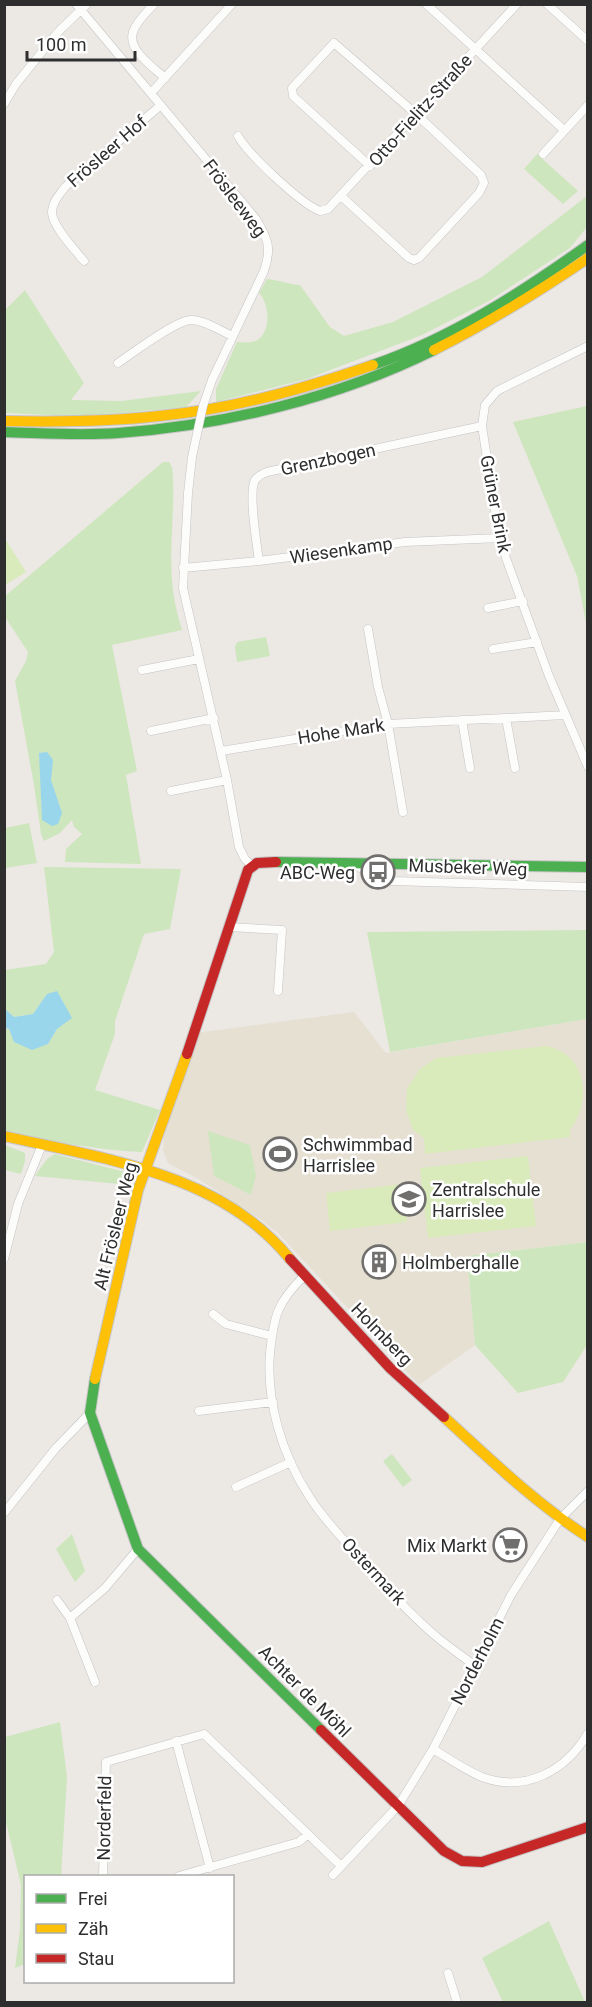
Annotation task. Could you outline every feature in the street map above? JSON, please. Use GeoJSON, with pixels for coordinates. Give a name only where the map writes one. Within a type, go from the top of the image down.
{"type":"FeatureCollection","features":[{"type":"Feature","properties":{"kind":"main road"},"geometry":{"type":"LineString","coordinates":[[4,422],[56,424],[160,418],[236,406],[310,387],[366,368],[450,331],[531,285],[588,245]]}},
{"type":"Feature","properties":{"kind":"main road"},"geometry":{"type":"LineString","coordinates":[[4,432],[64,434],[139,430],[217,420],[298,402],[370,378],[427,354],[500,316],[588,258]]}},
{"type":"Feature","properties":{"kind":"main road","name":"Musbeker Weg"},"geometry":{"type":"LineString","coordinates":[[252,866],[257,863],[276,862],[588,867]]}},
{"type":"Feature","properties":{"kind":"main road","name":"Alt Frösleer Weg"},"geometry":{"type":"LineString","coordinates":[[90,1413],[95,1379],[138,1190],[184,1063],[244,877],[252,866]]}},
{"type":"Feature","properties":{"kind":"main road","name":"Holmberg"},"geometry":{"type":"LineString","coordinates":[[4,1136],[145,1168],[182,1182],[223,1203],[255,1224],[283,1250],[304,1276],[390,1368],[560,1519],[588,1537]]}},
{"type":"Feature","properties":{"kind":"main road","name":"Achter de Möhl"},"geometry":{"type":"LineString","coordinates":[[90,1413],[138,1550],[444,1851],[453,1857],[472,1862],[489,1861],[588,1827]]}},
{"type":"Feature","properties":{"kind":"street"},"geometry":{"type":"LineString","coordinates":[[154,4],[133,31],[133,41],[145,61],[165,78]]}},
{"type":"Feature","properties":{"kind":"street"},"geometry":{"type":"LineString","coordinates":[[151,93],[232,4]]}},
{"type":"Feature","properties":{"kind":"street"},"geometry":{"type":"LineString","coordinates":[[426,4],[564,130]]}},
{"type":"Feature","properties":{"kind":"street","name":"Otto-Fielitz-Straße"},"geometry":{"type":"LineString","coordinates":[[238,136],[250,152],[313,208],[320,211],[328,208],[370,166],[517,4]]}},
{"type":"Feature","properties":{"kind":"street"},"geometry":{"type":"LineString","coordinates":[[547,4],[588,41]]}},
{"type":"Feature","properties":{"kind":"street"},"geometry":{"type":"LineString","coordinates":[[4,104],[38,56],[82,6]]}},
{"type":"Feature","properties":{"kind":"street","name":"Frösleeweg"},"geometry":{"type":"LineString","coordinates":[[82,6],[256,219],[266,236],[269,247],[267,265],[212,380],[203,406],[192,457],[183,568]]}},
{"type":"Feature","properties":{"kind":"street"},"geometry":{"type":"LineString","coordinates":[[341,196],[414,260],[419,258],[479,193],[484,183],[481,175],[416,114],[334,43],[292,88],[292,96],[370,166]]}},
{"type":"Feature","properties":{"kind":"street","name":"Frösleer Hof"},"geometry":{"type":"LineString","coordinates":[[84,261],[56,225],[52,213],[55,200],[65,187],[161,105]]}},
{"type":"Feature","properties":{"kind":"street"},"geometry":{"type":"LineString","coordinates":[[543,154],[588,105]]}},
{"type":"Feature","properties":{"kind":"street"},"geometry":{"type":"LineString","coordinates":[[118,363],[178,324],[190,320],[203,322],[232,336]]}},
{"type":"Feature","properties":{"kind":"street","name":"Grüner Brink"},"geometry":{"type":"LineString","coordinates":[[588,346],[497,391],[485,405],[482,426],[500,538],[565,715],[588,767]]}},
{"type":"Feature","properties":{"kind":"street","name":"Grenzbogen"},"geometry":{"type":"LineString","coordinates":[[259,561],[253,488],[259,476],[267,472],[336,456],[482,426]]}},
{"type":"Feature","properties":{"kind":"street","name":"Wiesenkamp"},"geometry":{"type":"LineString","coordinates":[[183,568],[259,561],[405,542],[500,538]]}},
{"type":"Feature","properties":{"kind":"street"},"geometry":{"type":"LineString","coordinates":[[183,568],[183,588],[187,611],[214,718],[239,847],[245,859],[252,866]]}},
{"type":"Feature","properties":{"kind":"street"},"geometry":{"type":"LineString","coordinates":[[488,608],[523,601]]}},
{"type":"Feature","properties":{"kind":"street"},"geometry":{"type":"LineString","coordinates":[[368,629],[378,687],[388,723],[403,812]]}},
{"type":"Feature","properties":{"kind":"street"},"geometry":{"type":"LineString","coordinates":[[493,649],[537,642]]}},
{"type":"Feature","properties":{"kind":"street"},"geometry":{"type":"LineString","coordinates":[[142,670],[200,659]]}},
{"type":"Feature","properties":{"kind":"street","name":"Hohe Mark"},"geometry":{"type":"LineString","coordinates":[[221,751],[388,723],[565,715]]}},
{"type":"Feature","properties":{"kind":"street"},"geometry":{"type":"LineString","coordinates":[[506,717],[514,768]]}},
{"type":"Feature","properties":{"kind":"street"},"geometry":{"type":"LineString","coordinates":[[151,731],[214,718]]}},
{"type":"Feature","properties":{"kind":"street"},"geometry":{"type":"LineString","coordinates":[[462,720],[470,768]]}},
{"type":"Feature","properties":{"kind":"street"},"geometry":{"type":"LineString","coordinates":[[171,791],[227,780]]}},
{"type":"Feature","properties":{"kind":"street","name":"Musbeker Weg"},"geometry":{"type":"LineString","coordinates":[[353,863],[374,878],[392,881],[588,887]]}},
{"type":"Feature","properties":{"kind":"street"},"geometry":{"type":"LineString","coordinates":[[229,927],[282,930],[278,991]]}},
{"type":"Feature","properties":{"kind":"street"},"geometry":{"type":"LineString","coordinates":[[4,1259],[18,1204],[42,1145]]}},
{"type":"Feature","properties":{"kind":"street","name":"Ostermark"},"geometry":{"type":"LineString","coordinates":[[304,1276],[280,1302],[272,1336],[270,1379],[273,1402],[280,1432],[291,1462],[309,1496],[370,1569],[436,1636],[474,1665]]}},
{"type":"Feature","properties":{"kind":"street"},"geometry":{"type":"LineString","coordinates":[[213,1314],[226,1324],[272,1336]]}},
{"type":"Feature","properties":{"kind":"street"},"geometry":{"type":"LineString","coordinates":[[199,1410],[273,1402]]}},
{"type":"Feature","properties":{"kind":"street"},"geometry":{"type":"LineString","coordinates":[[4,1513],[56,1448],[90,1413]]}},
{"type":"Feature","properties":{"kind":"street"},"geometry":{"type":"LineString","coordinates":[[236,1487],[291,1462]]}},
{"type":"Feature","properties":{"kind":"street","name":"Norderholm"},"geometry":{"type":"LineString","coordinates":[[398,1806],[433,1749],[511,1595],[560,1519],[588,1491]]}},
{"type":"Feature","properties":{"kind":"street"},"geometry":{"type":"LineString","coordinates":[[70,1618],[105,1588],[138,1550]]}},
{"type":"Feature","properties":{"kind":"street"},"geometry":{"type":"LineString","coordinates":[[57,1600],[70,1618],[95,1682]]}},
{"type":"Feature","properties":{"kind":"street"},"geometry":{"type":"LineString","coordinates":[[433,1749],[484,1778],[509,1782],[523,1781],[557,1769],[574,1754],[588,1733]]}},
{"type":"Feature","properties":{"kind":"street","name":"Norderfeld"},"geometry":{"type":"LineString","coordinates":[[103,1875],[106,1762],[201,1734],[206,1735],[341,1866]]}},
{"type":"Feature","properties":{"kind":"street"},"geometry":{"type":"LineString","coordinates":[[176,1741],[210,1868]]}},
{"type":"Feature","properties":{"kind":"street"},"geometry":{"type":"LineString","coordinates":[[333,1875],[398,1806]]}},
{"type":"Feature","properties":{"kind":"street"},"geometry":{"type":"LineString","coordinates":[[182,1875],[299,1842],[308,1834]]}},
{"type":"Feature","properties":{"kind":"street"},"geometry":{"type":"LineString","coordinates":[[448,1973],[457,2002]]}},
{"type":"Feature","properties":{"kind":"shaded area","name":"Zentralschule Harrislee"},"geometry":{"type":"Polygon","coordinates":[[[354,1012],[386,1053],[587,1019],[587,1242],[467,1256],[475,1345],[419,1385],[279,1234],[200,1180],[168,1163],[163,1151],[164,1136],[196,1033],[354,1012]]]}},
{"type":"Feature","properties":{"kind":"green space"},"geometry":{"type":"Polygon","coordinates":[[[537,154],[578,191],[563,204],[524,169],[537,154]]]}},
{"type":"Feature","properties":{"kind":"green space"},"geometry":{"type":"Polygon","coordinates":[[[587,196],[587,227],[570,248],[489,301],[422,335],[307,379],[216,402],[216,389],[237,342],[255,341],[264,334],[267,309],[259,293],[267,279],[300,285],[330,327],[344,336],[393,322],[482,277],[587,196]]]}},
{"type":"Feature","properties":{"kind":"green space"},"geometry":{"type":"Polygon","coordinates":[[[25,290],[84,383],[71,400],[121,401],[201,391],[186,407],[68,416],[5,413],[4,311],[25,290]]]}},
{"type":"Feature","properties":{"kind":"green space"},"geometry":{"type":"Polygon","coordinates":[[[588,406],[587,628],[577,576],[513,422],[588,406]]]}},
{"type":"Feature","properties":{"kind":"green space"},"geometry":{"type":"Polygon","coordinates":[[[163,462],[169,462],[172,467],[172,579],[182,630],[112,645],[137,771],[126,775],[141,864],[65,862],[66,849],[82,834],[74,827],[72,820],[60,833],[44,841],[41,834],[15,681],[26,661],[28,652],[5,617],[4,597],[163,462]]]}},
{"type":"Feature","properties":{"kind":"green space"},"geometry":{"type":"Polygon","coordinates":[[[4,537],[26,572],[5,585],[4,585],[4,537]]]}},
{"type":"Feature","properties":{"kind":"green space"},"geometry":{"type":"Polygon","coordinates":[[[266,637],[270,656],[237,662],[235,647],[237,642],[266,637]]]}},
{"type":"Feature","properties":{"kind":"green space"},"geometry":{"type":"Polygon","coordinates":[[[29,823],[37,863],[5,868],[5,828],[29,823]]]}},
{"type":"Feature","properties":{"kind":"green space"},"geometry":{"type":"Polygon","coordinates":[[[44,867],[181,869],[170,929],[144,934],[115,1021],[115,1034],[95,1090],[160,1110],[142,1152],[73,1144],[5,1130],[5,1028],[48,1044],[57,1029],[47,994],[33,1014],[14,1017],[5,1009],[5,970],[46,964],[54,952],[44,867]]]}},
{"type":"Feature","properties":{"kind":"green space"},"geometry":{"type":"Polygon","coordinates":[[[587,930],[587,1019],[390,1052],[367,932],[587,930]]]}},
{"type":"Feature","properties":{"kind":"green space"},"geometry":{"type":"Polygon","coordinates":[[[546,1046],[560,1051],[571,1059],[582,1080],[581,1106],[570,1130],[570,1137],[425,1154],[424,1138],[413,1130],[406,1110],[407,1089],[419,1070],[436,1058],[546,1046]]]}},
{"type":"Feature","properties":{"kind":"green space"},"geometry":{"type":"Polygon","coordinates":[[[208,1131],[250,1145],[256,1176],[251,1195],[214,1176],[208,1131]]]}},
{"type":"Feature","properties":{"kind":"green space"},"geometry":{"type":"Polygon","coordinates":[[[5,1145],[25,1153],[21,1174],[5,1170],[5,1145]]]}},
{"type":"Feature","properties":{"kind":"green space"},"geometry":{"type":"Polygon","coordinates":[[[55,1154],[125,1172],[130,1185],[35,1176],[47,1159],[55,1154]]]}},
{"type":"Feature","properties":{"kind":"green space"},"geometry":{"type":"Polygon","coordinates":[[[528,1156],[536,1226],[428,1238],[420,1168],[528,1156]]]}},
{"type":"Feature","properties":{"kind":"green space"},"geometry":{"type":"Polygon","coordinates":[[[403,1184],[407,1222],[330,1231],[326,1193],[403,1184]]]}},
{"type":"Feature","properties":{"kind":"green space"},"geometry":{"type":"Polygon","coordinates":[[[587,1242],[587,1345],[563,1382],[518,1393],[475,1345],[467,1256],[587,1242]]]}},
{"type":"Feature","properties":{"kind":"green space"},"geometry":{"type":"Polygon","coordinates":[[[392,1454],[412,1480],[403,1487],[383,1461],[392,1454]]]}},
{"type":"Feature","properties":{"kind":"green space"},"geometry":{"type":"Polygon","coordinates":[[[72,1534],[85,1571],[75,1582],[56,1549],[72,1534]]]}},
{"type":"Feature","properties":{"kind":"green space"},"geometry":{"type":"Polygon","coordinates":[[[60,1722],[67,1777],[61,1875],[24,1875],[24,1964],[15,1968],[20,1930],[21,1885],[5,1818],[5,1737],[60,1722]]]}},
{"type":"Feature","properties":{"kind":"green space"},"geometry":{"type":"Polygon","coordinates":[[[549,1921],[585,2002],[503,2002],[482,1958],[549,1921]]]}},
{"type":"Feature","properties":{"kind":"water"},"geometry":{"type":"Polygon","coordinates":[[[47,752],[53,760],[51,780],[62,813],[58,824],[52,826],[42,820],[39,753],[47,752]]]}},
{"type":"Feature","properties":{"kind":"water"},"geometry":{"type":"Polygon","coordinates":[[[57,991],[72,1018],[57,1029],[48,1044],[32,1050],[14,1042],[9,1029],[5,1028],[5,1009],[14,1017],[33,1014],[47,994],[57,991]]]}},
{"type":"Feature","properties":{"kind":"traffic: fast"},"geometry":{"type":"LineString","coordinates":[[373,365],[430,342],[485,313],[588,245]]}},
{"type":"Feature","properties":{"kind":"traffic: fast"},"geometry":{"type":"LineString","coordinates":[[4,432],[118,433],[240,416],[359,382],[434,350]]}},
{"type":"Feature","properties":{"kind":"traffic: fast"},"geometry":{"type":"LineString","coordinates":[[276,862],[588,867]]}},
{"type":"Feature","properties":{"kind":"traffic: fast"},"geometry":{"type":"LineString","coordinates":[[95,1379],[90,1413],[138,1549],[321,1730]]}},
{"type":"Feature","properties":{"kind":"traffic: slow"},"geometry":{"type":"LineString","coordinates":[[434,350],[512,307],[588,258]]}},
{"type":"Feature","properties":{"kind":"traffic: slow"},"geometry":{"type":"LineString","coordinates":[[4,421],[101,420],[187,413],[268,397],[373,365]]}},
{"type":"Feature","properties":{"kind":"traffic: slow"},"geometry":{"type":"LineString","coordinates":[[95,1379],[138,1190],[187,1054]]}},
{"type":"Feature","properties":{"kind":"traffic: slow"},"geometry":{"type":"LineString","coordinates":[[4,1136],[120,1162],[196,1188],[230,1207],[262,1230],[290,1259]]}},
{"type":"Feature","properties":{"kind":"traffic: slow"},"geometry":{"type":"LineString","coordinates":[[444,1417],[531,1495],[588,1537]]}},
{"type":"Feature","properties":{"kind":"traffic: jam"},"geometry":{"type":"LineString","coordinates":[[187,1054],[248,870],[257,863],[276,862]]}},
{"type":"Feature","properties":{"kind":"traffic: jam"},"geometry":{"type":"LineString","coordinates":[[290,1259],[390,1368],[444,1417]]}},
{"type":"Feature","properties":{"kind":"traffic: jam"},"geometry":{"type":"LineString","coordinates":[[321,1730],[444,1851],[462,1861],[482,1862],[588,1827]]}},
{"type":"Feature","properties":{"kind":"place","name":"ABC-Weg"},"geometry":{"type":"Point","coordinates":[378,872]}},
{"type":"Feature","properties":{"kind":"place","name":"Schwimmbad Harrislee"},"geometry":{"type":"Point","coordinates":[280,1154]}},
{"type":"Feature","properties":{"kind":"place","name":"Zentralschule Harrislee"},"geometry":{"type":"Point","coordinates":[409,1199]}},
{"type":"Feature","properties":{"kind":"place","name":"Holmberghalle"},"geometry":{"type":"Point","coordinates":[379,1262]}},
{"type":"Feature","properties":{"kind":"place","name":"Mix Markt"},"geometry":{"type":"Point","coordinates":[510,1545]}}]}
